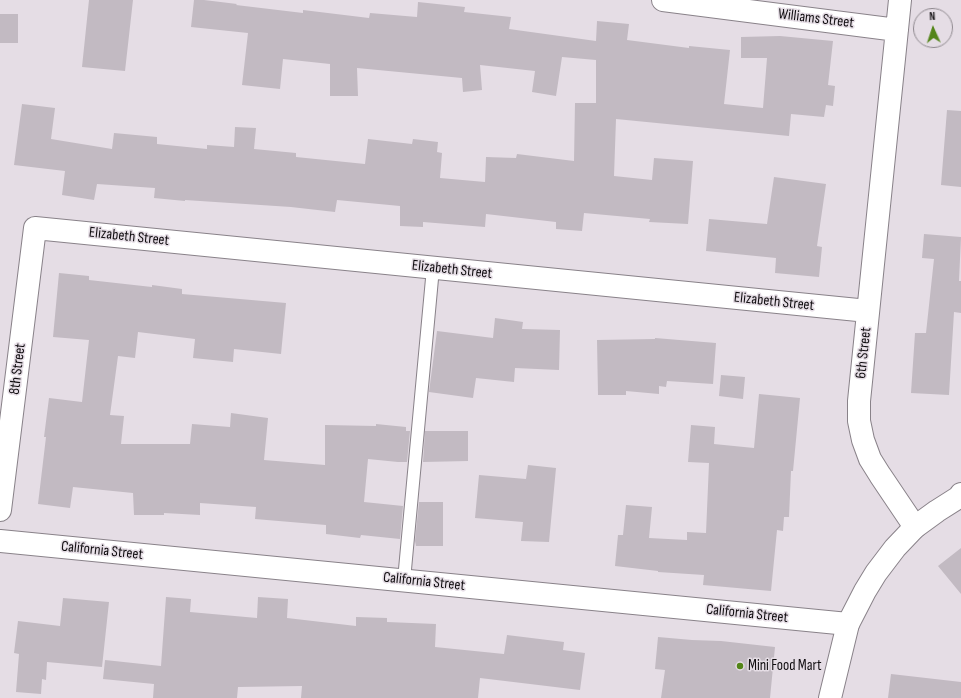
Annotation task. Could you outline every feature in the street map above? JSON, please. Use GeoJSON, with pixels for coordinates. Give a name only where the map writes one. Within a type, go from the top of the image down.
{"type":"FeatureCollection","features":[{"type":"Feature","properties":{"kind":"street","name":"Williams Street"},"geometry":{"type":"LineString","coordinates":[[663,0],[897,30]]}},
{"type":"Feature","properties":{"kind":"street","name":"6th Street"},"geometry":{"type":"LineString","coordinates":[[900,0],[859,401],[859,421],[863,440],[870,459],[916,527]]}},
{"type":"Feature","properties":{"kind":"street","name":"Elizabeth Street"},"geometry":{"type":"LineString","coordinates":[[35,228],[868,311]]}},
{"type":"Feature","properties":{"kind":"street","name":"8th Street"},"geometry":{"type":"LineString","coordinates":[[0,510],[35,228]]}},
{"type":"Feature","properties":{"kind":"street"},"geometry":{"type":"LineString","coordinates":[[830,698],[848,624],[876,573],[895,548],[916,527],[937,511],[960,497]]}},
{"type":"Feature","properties":{"kind":"street","name":"California Street"},"geometry":{"type":"LineString","coordinates":[[0,541],[848,624]]}},
{"type":"Feature","properties":{"kind":"lane"},"geometry":{"type":"LineString","coordinates":[[404,580],[433,268]]}},
{"type":"Feature","properties":{"kind":"building"},"geometry":{"type":"Polygon","coordinates":[[[89,0],[133,0],[125,71],[82,67],[89,0]]]}},
{"type":"Feature","properties":{"kind":"building"},"geometry":{"type":"Polygon","coordinates":[[[194,0],[303,13],[303,10],[369,18],[370,13],[417,17],[418,2],[465,7],[464,12],[511,17],[509,29],[596,41],[597,21],[629,24],[627,40],[689,48],[689,46],[730,50],[724,104],[763,108],[767,58],[741,58],[741,37],[780,36],[833,41],[828,85],[835,86],[833,106],[826,105],[824,117],[791,114],[789,136],[616,119],[614,176],[652,180],[654,158],[693,161],[688,224],[649,222],[650,219],[584,213],[582,231],[556,229],[556,222],[486,214],[485,227],[423,222],[423,227],[400,226],[400,206],[337,200],[335,212],[291,207],[154,198],[155,188],[97,184],[94,200],[62,195],[65,171],[14,165],[22,104],[55,108],[51,139],[112,149],[114,133],[157,137],[157,144],[207,149],[207,145],[234,147],[235,127],[256,128],[254,149],[296,153],[296,157],[365,164],[368,139],[412,144],[413,139],[438,142],[437,152],[442,153],[440,178],[485,182],[486,157],[516,158],[517,154],[574,161],[575,103],[596,103],[596,60],[562,57],[556,96],[532,92],[535,71],[480,65],[482,90],[463,92],[462,78],[357,68],[358,96],[330,96],[330,64],[283,59],[280,89],[242,85],[248,33],[191,27],[194,0]]]}},
{"type":"Feature","properties":{"kind":"building"},"geometry":{"type":"Polygon","coordinates":[[[0,14],[18,14],[18,43],[0,43],[0,14]]]}},
{"type":"Feature","properties":{"kind":"building"},"geometry":{"type":"Polygon","coordinates":[[[947,110],[961,111],[961,187],[941,185],[947,110]]]}},
{"type":"Feature","properties":{"kind":"building"},"geometry":{"type":"Polygon","coordinates":[[[774,177],[826,184],[817,246],[822,247],[819,277],[775,273],[776,258],[706,251],[709,219],[767,224],[774,177]]]}},
{"type":"Feature","properties":{"kind":"building"},"geometry":{"type":"Polygon","coordinates":[[[924,234],[961,237],[959,281],[961,281],[961,313],[954,312],[949,395],[911,393],[915,333],[926,333],[934,259],[922,258],[924,234]]]}},
{"type":"Feature","properties":{"kind":"building"},"geometry":{"type":"Polygon","coordinates":[[[59,273],[89,276],[89,280],[182,289],[182,294],[286,303],[281,354],[234,349],[233,362],[193,358],[195,339],[138,332],[135,358],[118,356],[110,415],[124,416],[121,444],[190,444],[192,424],[230,427],[231,413],[268,418],[264,460],[325,465],[325,425],[376,426],[376,424],[406,427],[406,431],[410,431],[407,462],[368,459],[364,502],[403,506],[400,539],[361,535],[360,538],[326,534],[326,525],[255,519],[256,507],[200,503],[200,515],[164,513],[164,515],[134,515],[133,493],[73,487],[70,508],[38,504],[49,398],[82,402],[89,340],[53,337],[59,273]]]}},
{"type":"Feature","properties":{"kind":"building"},"geometry":{"type":"Polygon","coordinates":[[[495,318],[523,322],[522,329],[560,330],[559,370],[515,368],[514,382],[476,378],[473,398],[429,392],[437,331],[493,338],[495,318]]]}},
{"type":"Feature","properties":{"kind":"building"},"geometry":{"type":"Polygon","coordinates":[[[655,338],[716,343],[713,384],[667,381],[666,387],[659,386],[659,394],[626,391],[626,395],[598,395],[597,340],[655,338]]]}},
{"type":"Feature","properties":{"kind":"building"},"geometry":{"type":"Polygon","coordinates":[[[721,375],[745,377],[743,399],[719,396],[721,375]]]}},
{"type":"Feature","properties":{"kind":"building"},"geometry":{"type":"Polygon","coordinates":[[[759,394],[800,398],[793,471],[791,471],[789,517],[784,517],[783,531],[777,530],[771,591],[703,585],[704,575],[658,572],[615,566],[618,535],[623,535],[626,505],[652,507],[649,538],[687,540],[687,532],[706,533],[709,463],[688,462],[691,425],[715,427],[714,444],[754,448],[759,394]]]}},
{"type":"Feature","properties":{"kind":"building"},"geometry":{"type":"Polygon","coordinates":[[[425,431],[468,431],[468,461],[423,462],[425,431]]]}},
{"type":"Feature","properties":{"kind":"building"},"geometry":{"type":"Polygon","coordinates":[[[528,465],[556,468],[549,542],[521,541],[523,522],[475,518],[479,475],[526,479],[528,465]]]}},
{"type":"Feature","properties":{"kind":"building"},"geometry":{"type":"Polygon","coordinates":[[[419,502],[443,502],[443,546],[416,546],[415,541],[419,502]]]}},
{"type":"Feature","properties":{"kind":"building"},"geometry":{"type":"Polygon","coordinates":[[[961,548],[961,594],[938,566],[961,548]]]}},
{"type":"Feature","properties":{"kind":"building"},"geometry":{"type":"Polygon","coordinates":[[[166,597],[191,599],[190,612],[257,618],[258,597],[288,599],[287,618],[356,626],[356,617],[387,618],[387,622],[436,624],[435,647],[504,654],[507,635],[564,642],[563,650],[585,653],[580,690],[480,678],[478,698],[301,698],[302,686],[238,687],[237,698],[153,698],[154,684],[103,679],[105,660],[161,666],[166,597]]]}},
{"type":"Feature","properties":{"kind":"building"},"geometry":{"type":"Polygon","coordinates":[[[63,598],[109,602],[102,667],[47,662],[46,680],[42,679],[41,694],[16,692],[19,654],[14,653],[18,621],[60,626],[63,598]]]}},
{"type":"Feature","properties":{"kind":"building"},"geometry":{"type":"Polygon","coordinates":[[[658,637],[721,641],[775,647],[770,698],[661,698],[665,670],[655,669],[658,637]]]}},
{"type":"Feature","properties":{"kind":"building"},"geometry":{"type":"Polygon","coordinates":[[[891,674],[961,682],[961,698],[888,698],[891,674]]]}},
{"type":"Feature","properties":{"kind":"place","name":"Mini Food Mart"},"geometry":{"type":"Point","coordinates":[740,666]}}]}
